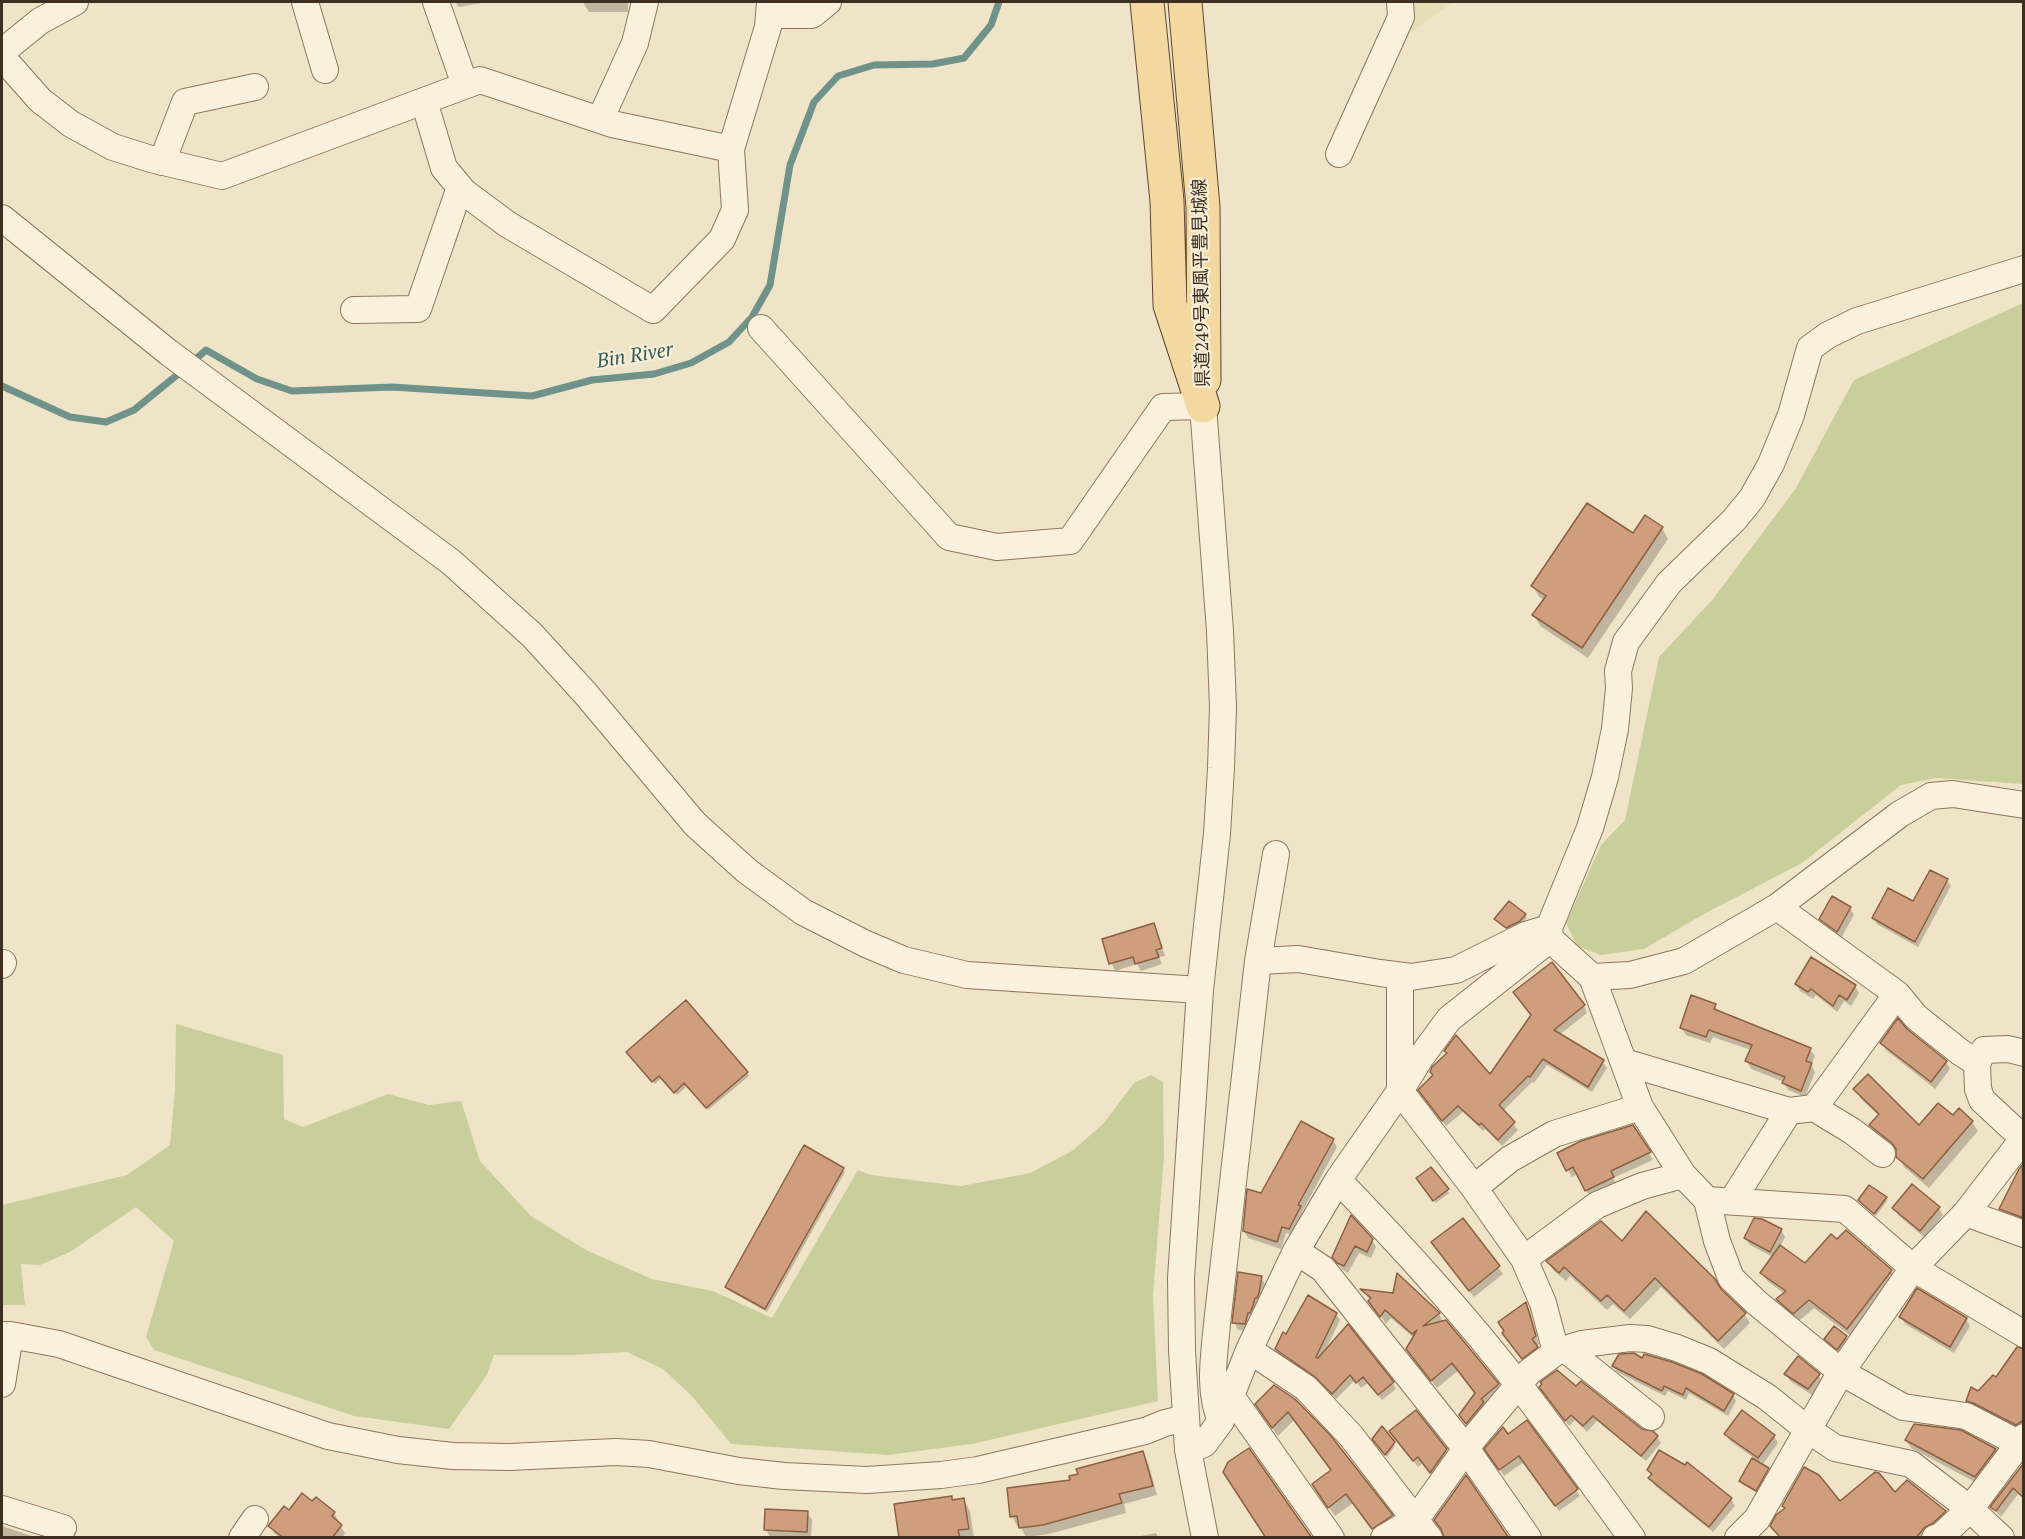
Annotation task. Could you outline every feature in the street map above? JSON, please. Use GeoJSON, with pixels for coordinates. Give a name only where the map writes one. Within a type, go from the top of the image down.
{"type":"FeatureCollection","features":[{"type":"Feature","properties":{"kind":"main road","name":"県道249号東風平豊見城線"},"geometry":{"type":"LineString","coordinates":[[1147,2],[1167,201],[1170,305],[1203,406]]}},
{"type":"Feature","properties":{"kind":"main road","name":"県道249号東風平豊見城線"},"geometry":{"type":"LineString","coordinates":[[1185,2],[1203,207],[1203,406]]}},
{"type":"Feature","properties":{"kind":"street"},"geometry":{"type":"LineString","coordinates":[[2,52],[41,11],[75,2]]}},
{"type":"Feature","properties":{"kind":"street"},"geometry":{"type":"LineString","coordinates":[[305,2],[325,70]]}},
{"type":"Feature","properties":{"kind":"street"},"geometry":{"type":"LineString","coordinates":[[436,2],[465,85]]}},
{"type":"Feature","properties":{"kind":"street"},"geometry":{"type":"LineString","coordinates":[[600,120],[635,43],[645,2]]}},
{"type":"Feature","properties":{"kind":"street"},"geometry":{"type":"LineString","coordinates":[[423,101],[444,168],[460,187],[507,224],[653,310],[722,239],[735,210],[731,149],[768,27],[770,8],[812,15],[828,2]]}},
{"type":"Feature","properties":{"kind":"street"},"geometry":{"type":"LineString","coordinates":[[1339,154],[1401,17],[1400,2]]}},
{"type":"Feature","properties":{"kind":"street"},"geometry":{"type":"LineString","coordinates":[[2,57],[40,100],[70,124],[113,147],[162,162],[222,176],[480,80],[600,120],[731,149]]}},
{"type":"Feature","properties":{"kind":"street"},"geometry":{"type":"LineString","coordinates":[[162,162],[185,102],[255,87]]}},
{"type":"Feature","properties":{"kind":"street"},"geometry":{"type":"LineString","coordinates":[[354,310],[418,309],[460,187]]}},
{"type":"Feature","properties":{"kind":"street"},"geometry":{"type":"LineString","coordinates":[[2,218],[168,352],[452,562],[532,635],[585,693],[695,824],[747,871],[803,912],[866,944],[904,960],[967,975],[1200,990]]}},
{"type":"Feature","properties":{"kind":"street"},"geometry":{"type":"LineString","coordinates":[[1188,1450],[1203,1444],[1221,1421],[1249,1350],[1296,1251],[1338,1179],[1421,1057],[1449,1019],[1549,933],[1590,828],[1605,777],[1615,729],[1619,688],[1618,671],[1626,642],[1669,583],[1734,520],[1752,498],[1771,464],[1791,415],[1809,348],[1828,335],[1857,321],[2024,269]]}},
{"type":"Feature","properties":{"kind":"street"},"geometry":{"type":"LineString","coordinates":[[761,328],[949,537],[997,547],[1070,541],[1163,406],[1203,406],[1220,631],[1222,707],[1217,834],[1200,990],[1180,1278],[1188,1450],[1205,1538]]}},
{"type":"Feature","properties":{"kind":"street"},"geometry":{"type":"LineString","coordinates":[[1592,977],[1630,975],[1684,961],[1777,907],[1900,814],[1931,796],[1953,794],[2024,805]]}},
{"type":"Feature","properties":{"kind":"street"},"geometry":{"type":"LineString","coordinates":[[1221,1421],[1216,1409],[1212,1382],[1217,1324],[1258,961],[1276,854]]}},
{"type":"Feature","properties":{"kind":"street"},"geometry":{"type":"LineString","coordinates":[[1777,907],[1897,994],[1916,1017],[1977,1063]]}},
{"type":"Feature","properties":{"kind":"street"},"geometry":{"type":"LineString","coordinates":[[1258,961],[1298,959],[1412,977],[1456,970],[1526,935],[1549,933]]}},
{"type":"Feature","properties":{"kind":"street"},"geometry":{"type":"LineString","coordinates":[[1549,933],[1592,977],[1640,1107],[1683,1175],[1707,1200],[1717,1241],[1731,1278],[1757,1303],[1841,1372],[1903,1407],[1966,1416],[2022,1443],[1970,1509],[1941,1536],[1935,1538]]}},
{"type":"Feature","properties":{"kind":"street"},"geometry":{"type":"LineString","coordinates":[[1400,976],[1400,1090],[1524,1259],[1561,1350],[1651,1417]]}},
{"type":"Feature","properties":{"kind":"street"},"geometry":{"type":"LineString","coordinates":[[1814,1108],[1897,994]]}},
{"type":"Feature","properties":{"kind":"street"},"geometry":{"type":"LineString","coordinates":[[1738,1538],[1758,1519],[1841,1372],[1913,1268],[1966,1213],[2023,1139],[1982,1100],[1978,1089],[1977,1063],[1984,1050],[2008,1049],[2024,1053]]}},
{"type":"Feature","properties":{"kind":"street"},"geometry":{"type":"LineString","coordinates":[[1624,1062],[1789,1111],[1814,1108],[1852,1131],[1882,1154]]}},
{"type":"Feature","properties":{"kind":"street"},"geometry":{"type":"LineString","coordinates":[[1474,1188],[1510,1159],[1554,1134],[1640,1107]]}},
{"type":"Feature","properties":{"kind":"street"},"geometry":{"type":"LineString","coordinates":[[1734,1201],[1789,1111]]}},
{"type":"Feature","properties":{"kind":"street"},"geometry":{"type":"LineString","coordinates":[[1524,1259],[1597,1205],[1642,1186],[1683,1175]]}},
{"type":"Feature","properties":{"kind":"street"},"geometry":{"type":"LineString","coordinates":[[1338,1179],[1403,1247],[1518,1384],[1632,1538]]}},
{"type":"Feature","properties":{"kind":"street"},"geometry":{"type":"LineString","coordinates":[[1707,1200],[1845,1209],[1913,1268],[2024,1334]]}},
{"type":"Feature","properties":{"kind":"street"},"geometry":{"type":"LineString","coordinates":[[1966,1213],[2024,1234]]}},
{"type":"Feature","properties":{"kind":"street"},"geometry":{"type":"LineString","coordinates":[[1296,1251],[1323,1269],[1467,1450],[1528,1538]]}},
{"type":"Feature","properties":{"kind":"street"},"geometry":{"type":"LineString","coordinates":[[2,1384],[6,1335],[59,1344],[328,1436],[398,1450],[453,1456],[510,1458],[616,1452],[649,1454],[772,1475],[867,1480],[978,1470],[1145,1431],[1185,1418]]}},
{"type":"Feature","properties":{"kind":"street"},"geometry":{"type":"LineString","coordinates":[[1384,1538],[1422,1528],[1473,1439],[1529,1372],[1561,1350],[1582,1344],[1630,1338],[1647,1339],[1709,1361],[1767,1397],[1835,1448],[1911,1464],[1970,1509],[2001,1538]]}},
{"type":"Feature","properties":{"kind":"street"},"geometry":{"type":"LineString","coordinates":[[1249,1350],[1306,1388],[1351,1436],[1422,1528]]}},
{"type":"Feature","properties":{"kind":"street"},"geometry":{"type":"LineString","coordinates":[[1231,1396],[1331,1538]]}},
{"type":"Feature","properties":{"kind":"street"},"geometry":{"type":"LineString","coordinates":[[2,1509],[63,1528]]}},
{"type":"Feature","properties":{"kind":"shaded area"},"geometry":{"type":"Polygon","coordinates":[[[1407,2],[1453,2],[1410,33],[1407,2]]]}},
{"type":"Feature","properties":{"kind":"green space"},"geometry":{"type":"Polygon","coordinates":[[[2023,303],[2023,784],[1936,778],[1901,785],[1802,863],[1704,914],[1644,949],[1601,955],[1577,946],[1566,923],[1601,845],[1625,820],[1659,657],[1713,599],[1796,488],[1854,380],[2023,303]]]}},
{"type":"Feature","properties":{"kind":"green space"},"geometry":{"type":"Polygon","coordinates":[[[176,1024],[283,1055],[284,1119],[303,1127],[388,1094],[429,1105],[461,1101],[480,1161],[531,1216],[586,1250],[652,1279],[713,1291],[772,1318],[858,1170],[871,1175],[961,1186],[1030,1173],[1072,1151],[1103,1124],[1134,1083],[1151,1075],[1163,1082],[1164,1156],[1153,1295],[1158,1401],[972,1444],[888,1455],[731,1444],[692,1396],[663,1369],[627,1352],[494,1355],[487,1375],[449,1429],[354,1416],[154,1350],[146,1337],[174,1241],[136,1207],[70,1252],[40,1265],[21,1264],[25,1305],[2,1305],[2,1205],[127,1175],[170,1145],[175,1089],[176,1024]]]}},
{"type":"Feature","properties":{"kind":"building"},"geometry":{"type":"Polygon","coordinates":[[[1587,503],[1633,533],[1645,515],[1663,527],[1582,648],[1532,615],[1546,596],[1531,586],[1587,503]]]}},
{"type":"Feature","properties":{"kind":"building"},"geometry":{"type":"Polygon","coordinates":[[[1930,870],[1948,879],[1915,942],[1872,918],[1888,888],[1913,901],[1930,870]]]}},
{"type":"Feature","properties":{"kind":"building"},"geometry":{"type":"Polygon","coordinates":[[[1832,896],[1851,907],[1837,932],[1819,919],[1832,896]]]}},
{"type":"Feature","properties":{"kind":"building"},"geometry":{"type":"Polygon","coordinates":[[[1509,901],[1526,914],[1520,921],[1506,928],[1494,919],[1509,901]]]}},
{"type":"Feature","properties":{"kind":"building"},"geometry":{"type":"Polygon","coordinates":[[[1154,923],[1162,948],[1156,950],[1159,957],[1135,964],[1133,957],[1109,964],[1102,939],[1154,923]]]}},
{"type":"Feature","properties":{"kind":"building"},"geometry":{"type":"Polygon","coordinates":[[[1811,957],[1856,985],[1847,1000],[1839,995],[1833,1006],[1811,989],[1808,992],[1795,984],[1811,957]]]}},
{"type":"Feature","properties":{"kind":"building"},"geometry":{"type":"Polygon","coordinates":[[[1552,962],[1585,1005],[1554,1030],[1604,1060],[1588,1087],[1543,1059],[1530,1077],[1528,1076],[1499,1105],[1515,1122],[1498,1140],[1481,1123],[1479,1125],[1458,1106],[1442,1121],[1418,1090],[1433,1075],[1430,1072],[1432,1067],[1447,1053],[1444,1051],[1456,1035],[1490,1074],[1531,1015],[1513,992],[1552,962]]]}},
{"type":"Feature","properties":{"kind":"building"},"geometry":{"type":"Polygon","coordinates":[[[1691,995],[1716,1004],[1714,1009],[1811,1048],[1806,1061],[1812,1063],[1801,1091],[1782,1083],[1785,1077],[1745,1061],[1752,1045],[1709,1030],[1706,1037],[1680,1028],[1691,995]]]}},
{"type":"Feature","properties":{"kind":"building"},"geometry":{"type":"Polygon","coordinates":[[[686,1000],[748,1072],[706,1108],[684,1083],[674,1093],[659,1076],[652,1082],[626,1052],[686,1000]]]}},
{"type":"Feature","properties":{"kind":"building"},"geometry":{"type":"Polygon","coordinates":[[[1898,1018],[1907,1029],[1947,1061],[1931,1082],[1880,1043],[1898,1018]]]}},
{"type":"Feature","properties":{"kind":"building"},"geometry":{"type":"Polygon","coordinates":[[[1868,1074],[1919,1125],[1938,1103],[1953,1115],[1959,1108],[1973,1121],[1923,1179],[1896,1157],[1896,1149],[1892,1143],[1869,1125],[1879,1114],[1853,1089],[1868,1074]]]}},
{"type":"Feature","properties":{"kind":"building"},"geometry":{"type":"Polygon","coordinates":[[[1301,1121],[1334,1139],[1298,1205],[1301,1206],[1289,1229],[1282,1227],[1277,1242],[1243,1231],[1247,1189],[1261,1193],[1301,1121]]]}},
{"type":"Feature","properties":{"kind":"building"},"geometry":{"type":"Polygon","coordinates":[[[1633,1125],[1651,1152],[1611,1171],[1614,1177],[1585,1191],[1573,1167],[1566,1171],[1557,1153],[1581,1141],[1633,1125]]]}},
{"type":"Feature","properties":{"kind":"building"},"geometry":{"type":"Polygon","coordinates":[[[804,1145],[844,1168],[765,1309],[725,1287],[804,1145]]]}},
{"type":"Feature","properties":{"kind":"building"},"geometry":{"type":"Polygon","coordinates":[[[2024,1163],[2024,1218],[1999,1209],[2024,1163]]]}},
{"type":"Feature","properties":{"kind":"building"},"geometry":{"type":"Polygon","coordinates":[[[1431,1167],[1449,1189],[1433,1201],[1416,1178],[1431,1167]]]}},
{"type":"Feature","properties":{"kind":"building"},"geometry":{"type":"Polygon","coordinates":[[[1912,1184],[1940,1207],[1920,1231],[1892,1208],[1912,1184]]]}},
{"type":"Feature","properties":{"kind":"building"},"geometry":{"type":"Polygon","coordinates":[[[1869,1185],[1887,1197],[1874,1214],[1858,1200],[1869,1185]]]}},
{"type":"Feature","properties":{"kind":"building"},"geometry":{"type":"Polygon","coordinates":[[[1646,1211],[1746,1313],[1718,1341],[1655,1278],[1624,1311],[1607,1295],[1601,1301],[1564,1267],[1559,1273],[1546,1261],[1601,1221],[1622,1241],[1646,1211]]]}},
{"type":"Feature","properties":{"kind":"building"},"geometry":{"type":"Polygon","coordinates":[[[1351,1215],[1373,1239],[1367,1252],[1355,1246],[1344,1266],[1332,1257],[1351,1215]]]}},
{"type":"Feature","properties":{"kind":"building"},"geometry":{"type":"Polygon","coordinates":[[[1463,1218],[1500,1266],[1469,1291],[1431,1242],[1463,1218]]]}},
{"type":"Feature","properties":{"kind":"building"},"geometry":{"type":"Polygon","coordinates":[[[1754,1218],[1762,1219],[1782,1229],[1770,1252],[1744,1238],[1754,1218]]]}},
{"type":"Feature","properties":{"kind":"building"},"geometry":{"type":"Polygon","coordinates":[[[1846,1230],[1892,1270],[1847,1329],[1809,1300],[1793,1314],[1776,1299],[1786,1291],[1760,1273],[1780,1245],[1805,1263],[1831,1234],[1837,1239],[1846,1230]]]}},
{"type":"Feature","properties":{"kind":"building"},"geometry":{"type":"Polygon","coordinates":[[[1238,1272],[1262,1276],[1259,1293],[1245,1324],[1232,1323],[1238,1272]]]}},
{"type":"Feature","properties":{"kind":"building"},"geometry":{"type":"Polygon","coordinates":[[[1397,1273],[1440,1313],[1423,1326],[1446,1320],[1499,1384],[1481,1399],[1484,1402],[1466,1424],[1459,1415],[1475,1393],[1452,1363],[1431,1381],[1406,1349],[1417,1330],[1412,1334],[1385,1310],[1380,1317],[1368,1301],[1371,1298],[1360,1289],[1393,1293],[1397,1273]]]}},
{"type":"Feature","properties":{"kind":"building"},"geometry":{"type":"Polygon","coordinates":[[[1917,1288],[1967,1318],[1950,1347],[1899,1317],[1917,1288]]]}},
{"type":"Feature","properties":{"kind":"building"},"geometry":{"type":"Polygon","coordinates":[[[1308,1295],[1337,1313],[1316,1357],[1318,1358],[1348,1324],[1394,1382],[1378,1395],[1363,1377],[1356,1383],[1350,1375],[1332,1394],[1314,1376],[1275,1349],[1283,1332],[1286,1334],[1308,1295]]]}},
{"type":"Feature","properties":{"kind":"building"},"geometry":{"type":"Polygon","coordinates":[[[1526,1302],[1536,1336],[1532,1339],[1538,1347],[1522,1359],[1502,1333],[1504,1331],[1498,1322],[1526,1302]]]}},
{"type":"Feature","properties":{"kind":"building"},"geometry":{"type":"Polygon","coordinates":[[[1834,1326],[1847,1336],[1837,1350],[1824,1339],[1834,1326]]]}},
{"type":"Feature","properties":{"kind":"building"},"geometry":{"type":"Polygon","coordinates":[[[2017,1347],[2024,1349],[2024,1420],[2016,1425],[1966,1401],[1971,1387],[1978,1391],[1993,1375],[1996,1377],[2017,1347]]]}},
{"type":"Feature","properties":{"kind":"building"},"geometry":{"type":"Polygon","coordinates":[[[1634,1353],[1642,1358],[1644,1354],[1672,1362],[1702,1374],[1734,1394],[1724,1411],[1686,1388],[1683,1395],[1664,1386],[1662,1391],[1612,1366],[1619,1354],[1634,1353]]]}},
{"type":"Feature","properties":{"kind":"building"},"geometry":{"type":"Polygon","coordinates":[[[1798,1356],[1820,1374],[1808,1389],[1784,1374],[1798,1356]]]}},
{"type":"Feature","properties":{"kind":"building"},"geometry":{"type":"Polygon","coordinates":[[[1557,1370],[1576,1386],[1581,1381],[1642,1429],[1653,1431],[1658,1436],[1641,1456],[1593,1416],[1583,1426],[1571,1415],[1565,1421],[1539,1387],[1542,1384],[1540,1382],[1557,1370]]]}},
{"type":"Feature","properties":{"kind":"building"},"geometry":{"type":"Polygon","coordinates":[[[1274,1385],[1296,1400],[1331,1436],[1393,1515],[1372,1529],[1346,1494],[1328,1508],[1312,1484],[1331,1470],[1288,1412],[1272,1428],[1255,1404],[1274,1385]]]}},
{"type":"Feature","properties":{"kind":"building"},"geometry":{"type":"Polygon","coordinates":[[[1416,1410],[1447,1449],[1430,1473],[1418,1457],[1413,1461],[1389,1431],[1416,1410]]]}},
{"type":"Feature","properties":{"kind":"building"},"geometry":{"type":"Polygon","coordinates":[[[1742,1410],[1775,1435],[1758,1458],[1724,1434],[1742,1410]]]}},
{"type":"Feature","properties":{"kind":"building"},"geometry":{"type":"Polygon","coordinates":[[[1527,1420],[1578,1489],[1555,1506],[1519,1456],[1499,1470],[1484,1449],[1503,1427],[1508,1434],[1527,1420]]]}},
{"type":"Feature","properties":{"kind":"building"},"geometry":{"type":"Polygon","coordinates":[[[1914,1424],[1961,1430],[1996,1449],[1975,1477],[1905,1440],[1914,1424]]]}},
{"type":"Feature","properties":{"kind":"building"},"geometry":{"type":"Polygon","coordinates":[[[1382,1426],[1395,1442],[1385,1455],[1372,1439],[1382,1426]]]}},
{"type":"Feature","properties":{"kind":"building"},"geometry":{"type":"Polygon","coordinates":[[[1249,1448],[1312,1538],[1266,1538],[1223,1472],[1228,1462],[1249,1448]]]}},
{"type":"Feature","properties":{"kind":"building"},"geometry":{"type":"Polygon","coordinates":[[[1659,1450],[1685,1465],[1687,1462],[1732,1498],[1709,1527],[1648,1478],[1652,1474],[1647,1470],[1659,1450]]]}},
{"type":"Feature","properties":{"kind":"building"},"geometry":{"type":"Polygon","coordinates":[[[1143,1451],[1153,1486],[1119,1494],[1122,1503],[1043,1525],[1019,1528],[1017,1516],[1010,1517],[1007,1488],[1070,1480],[1069,1476],[1078,1474],[1076,1469],[1143,1451]]]}},
{"type":"Feature","properties":{"kind":"building"},"geometry":{"type":"Polygon","coordinates":[[[1752,1458],[1769,1468],[1756,1491],[1739,1481],[1752,1458]]]}},
{"type":"Feature","properties":{"kind":"building"},"geometry":{"type":"Polygon","coordinates":[[[2024,1463],[2024,1498],[2013,1488],[1996,1511],[1990,1507],[2024,1463]]]}},
{"type":"Feature","properties":{"kind":"building"},"geometry":{"type":"Polygon","coordinates":[[[1804,1467],[1819,1475],[1840,1501],[1875,1472],[1879,1473],[1895,1492],[1907,1480],[1946,1511],[1924,1528],[1916,1538],[1781,1538],[1770,1526],[1776,1515],[1785,1508],[1782,1506],[1804,1467]]]}},
{"type":"Feature","properties":{"kind":"building"},"geometry":{"type":"Polygon","coordinates":[[[1466,1475],[1509,1538],[1444,1537],[1434,1520],[1466,1475]]]}},
{"type":"Feature","properties":{"kind":"building"},"geometry":{"type":"Polygon","coordinates":[[[302,1493],[312,1501],[316,1497],[335,1512],[332,1516],[342,1525],[332,1538],[284,1538],[268,1526],[284,1506],[289,1510],[302,1493]]]}},
{"type":"Feature","properties":{"kind":"building"},"geometry":{"type":"Polygon","coordinates":[[[952,1496],[952,1500],[964,1498],[969,1529],[958,1530],[960,1538],[899,1538],[894,1504],[952,1496]]]}},
{"type":"Feature","properties":{"kind":"building"},"geometry":{"type":"Polygon","coordinates":[[[765,1509],[808,1511],[807,1532],[764,1530],[765,1509]]]}},
{"type":"Feature","properties":{"kind":"waterway","name":"Bin River"},"geometry":{"type":"LineString","coordinates":[[191,363],[206,350],[257,379],[292,391],[392,387],[532,396],[592,380],[654,374],[691,363],[729,342],[752,317],[770,285],[790,165],[814,102],[838,76],[874,65],[933,64],[964,58],[991,25],[999,2]]}},
{"type":"Feature","properties":{"kind":"waterway"},"geometry":{"type":"LineString","coordinates":[[2,386],[70,417],[106,422],[134,410],[182,371]]}}]}
